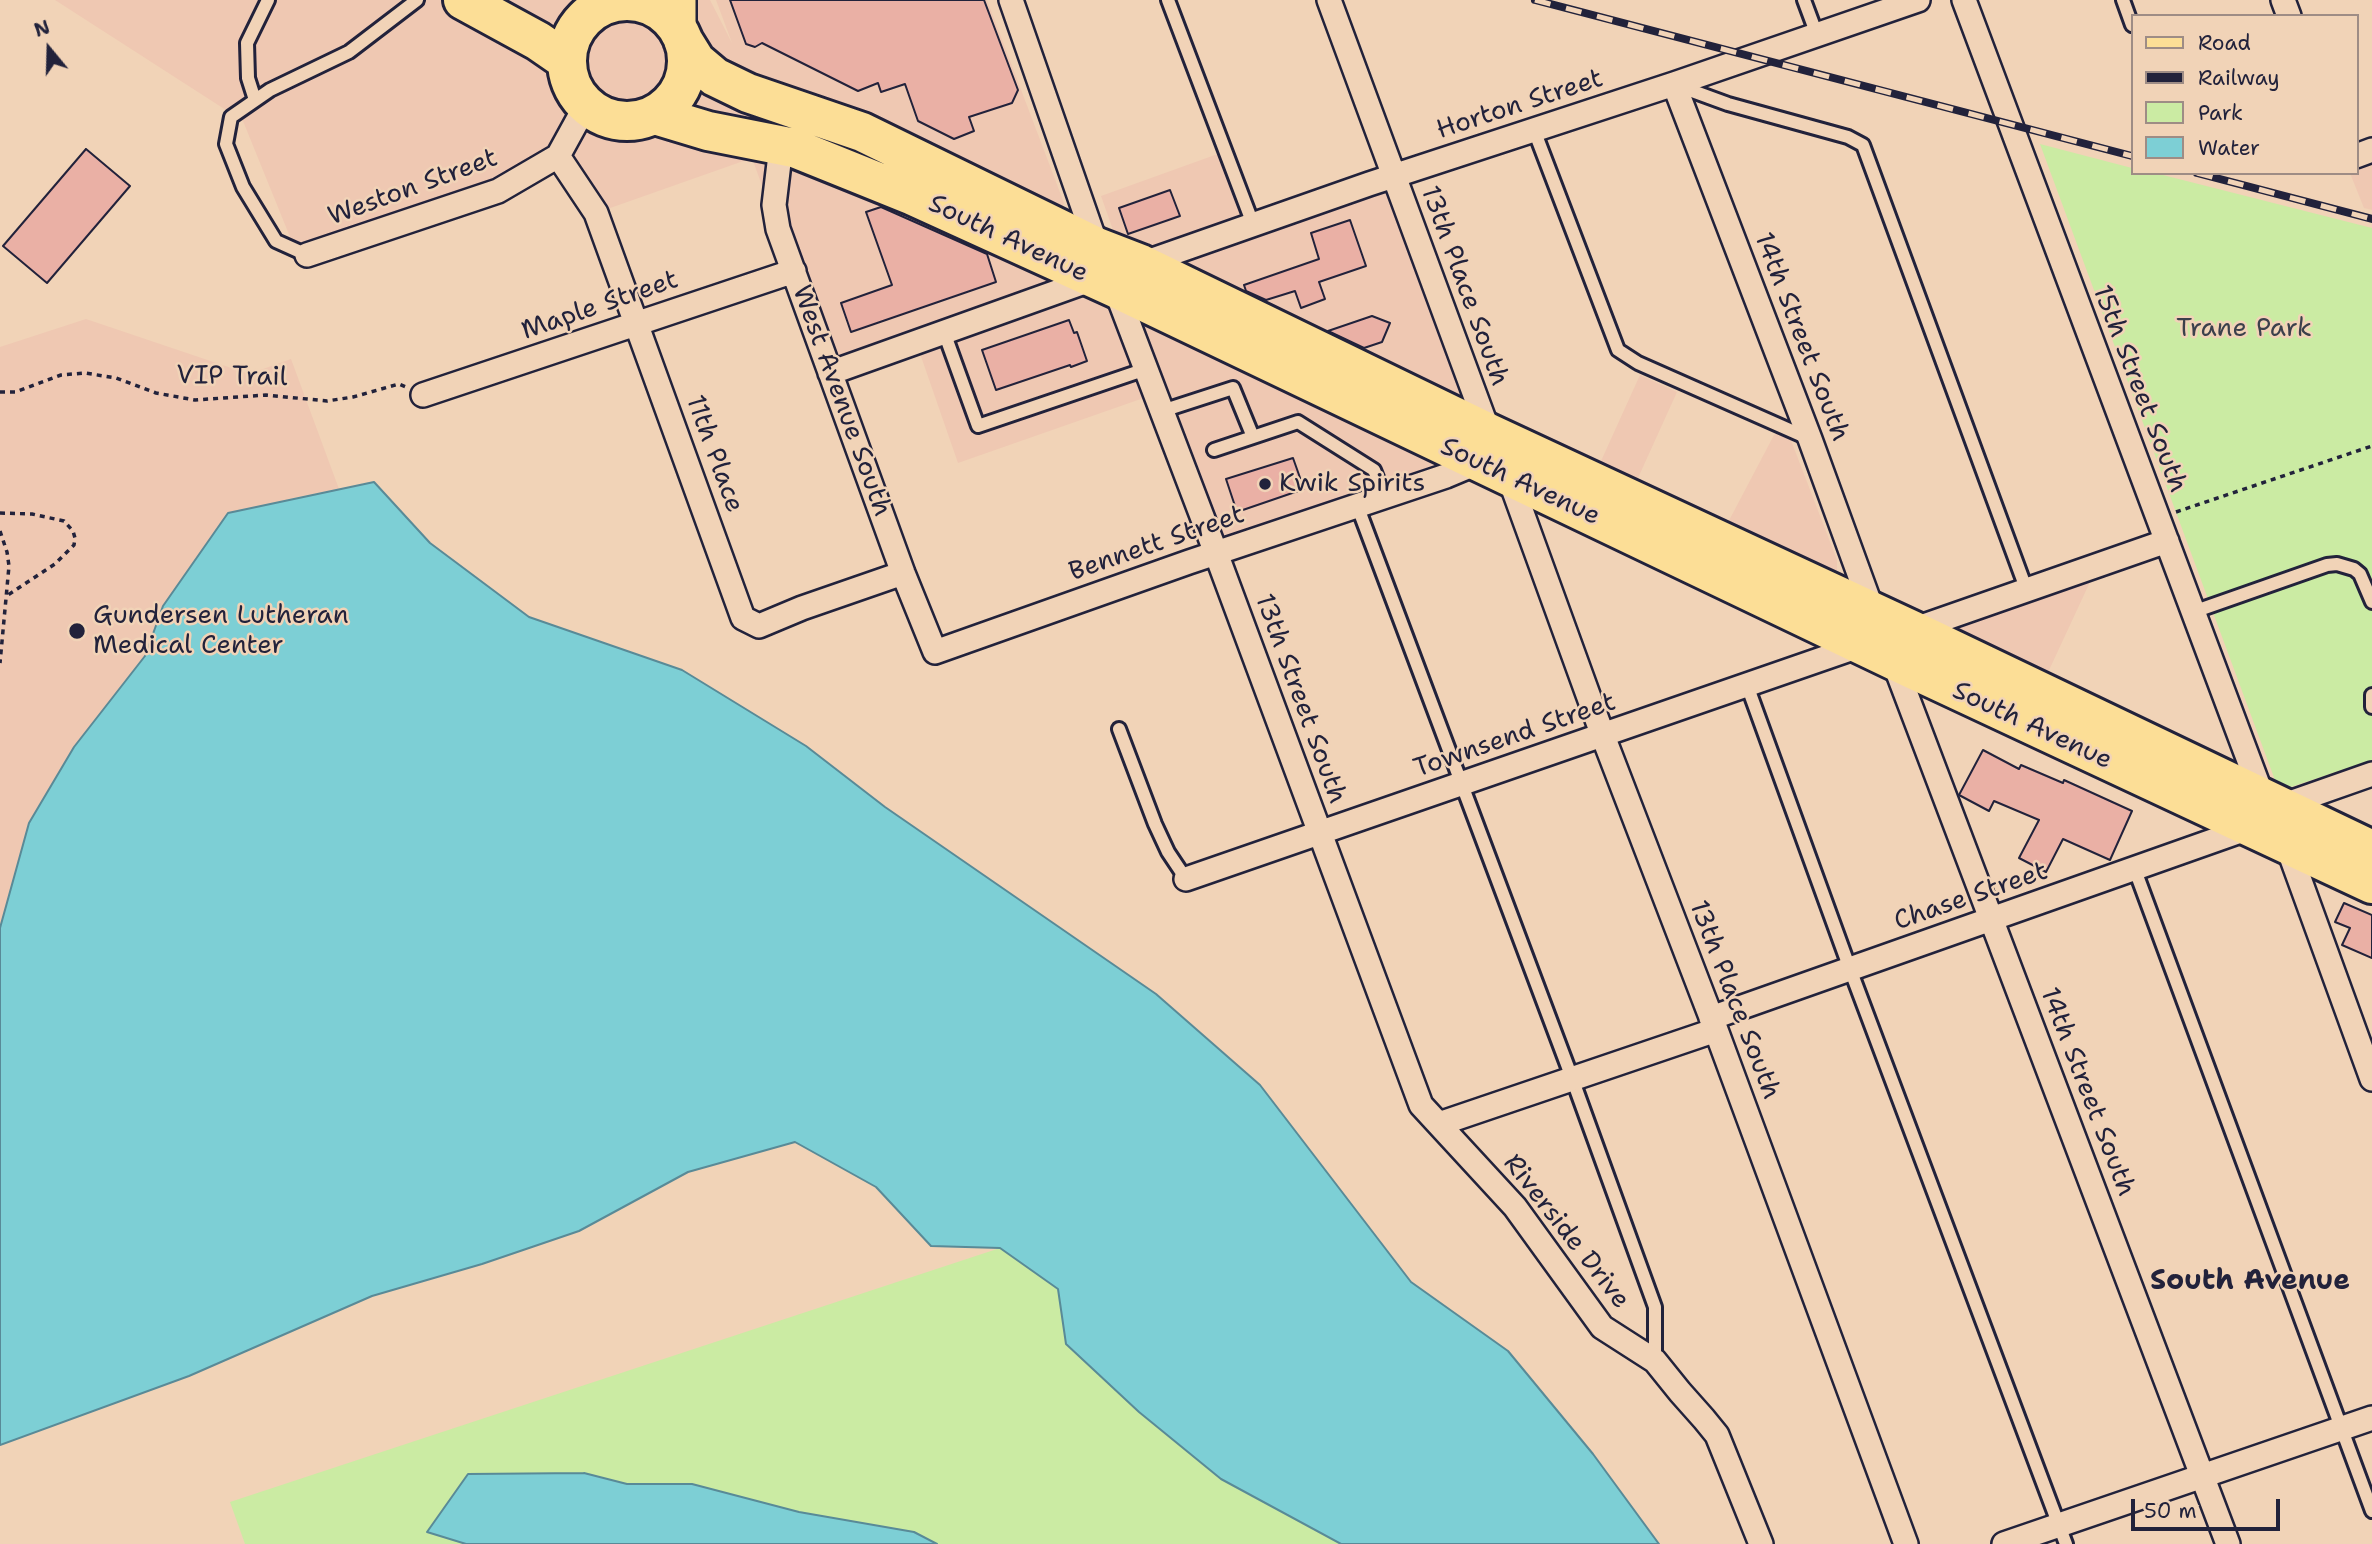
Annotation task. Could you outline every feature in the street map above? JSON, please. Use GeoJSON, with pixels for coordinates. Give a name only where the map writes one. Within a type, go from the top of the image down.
{"type":"FeatureCollection","features":[{"type":"Feature","properties":{"kind":"highway"},"geometry":{"type":"LineString","coordinates":[[463,0],[538,41],[567,61],[570,80],[586,105]]}},
{"type":"Feature","properties":{"kind":"highway","name":"South Avenue"},"geometry":{"type":"LineString","coordinates":[[567,61],[573,35],[600,2],[636,2],[648,5],[679,22],[696,61],[715,77],[748,93],[862,132],[1112,269],[1492,458],[2264,811],[2372,850]]}},
{"type":"Feature","properties":{"kind":"highway"},"geometry":{"type":"LineString","coordinates":[[655,115],[670,103],[685,77],[686,52],[679,22]]}},
{"type":"Feature","properties":{"kind":"highway","name":"South Avenue"},"geometry":{"type":"LineString","coordinates":[[586,105],[613,120],[628,121],[655,115],[708,131],[794,148],[914,196],[1112,269]]}},
{"type":"Feature","properties":{"kind":"highway","name":"South Avenue"},"geometry":{"type":"LineString","coordinates":[[2264,811],[2287,845],[2372,884]]}},
{"type":"Feature","properties":{"kind":"street","name":"13th Street South"},"geometry":{"type":"LineString","coordinates":[[1011,0],[1420,1105],[1439,1124]]}},
{"type":"Feature","properties":{"kind":"street","name":"13th Place South"},"geometry":{"type":"LineString","coordinates":[[1329,0],[1394,176],[1492,458],[1714,1024],[1906,1544]]}},
{"type":"Feature","properties":{"kind":"street","name":"Horton Street"},"geometry":{"type":"LineString","coordinates":[[830,373],[1112,269],[1674,84],[1918,0]]}},
{"type":"Feature","properties":{"kind":"street","name":"15th Street South"},"geometry":{"type":"LineString","coordinates":[[1964,0],[2193,612],[2264,811]]}},
{"type":"Feature","properties":{"kind":"street","name":"14th Street South"},"geometry":{"type":"LineString","coordinates":[[1674,84],[2228,1544]]}},
{"type":"Feature","properties":{"kind":"street"},"geometry":{"type":"LineString","coordinates":[[558,156],[586,105]]}},
{"type":"Feature","properties":{"kind":"street","name":"West Avenue South"},"geometry":{"type":"LineString","coordinates":[[781,146],[774,205],[778,229],[934,652]]}},
{"type":"Feature","properties":{"kind":"street","name":"Weston Street"},"geometry":{"type":"LineString","coordinates":[[307,255],[498,191],[558,156]]}},
{"type":"Feature","properties":{"kind":"street","name":"11th Place"},"geometry":{"type":"LineString","coordinates":[[558,156],[596,213],[743,618],[760,626],[802,608],[903,573]]}},
{"type":"Feature","properties":{"kind":"street","name":"Maple Street"},"geometry":{"type":"LineString","coordinates":[[423,396],[794,271]]}},
{"type":"Feature","properties":{"kind":"street","name":"Bennett Street"},"geometry":{"type":"LineString","coordinates":[[934,652],[1492,458]]}},
{"type":"Feature","properties":{"kind":"street","name":"Townsend Street"},"geometry":{"type":"LineString","coordinates":[[1186,879],[2166,541]]}},
{"type":"Feature","properties":{"kind":"street","name":"Chase Street"},"geometry":{"type":"LineString","coordinates":[[1439,1124],[1572,1078],[1850,969],[2135,870],[2264,811],[2372,774]]}},
{"type":"Feature","properties":{"kind":"street"},"geometry":{"type":"LineString","coordinates":[[2287,845],[2363,1036],[2372,1079]]}},
{"type":"Feature","properties":{"kind":"street","name":"Riverside Drive"},"geometry":{"type":"LineString","coordinates":[[1439,1124],[1515,1207],[1602,1327],[1656,1360],[1717,1435],[1761,1544]]}},
{"type":"Feature","properties":{"kind":"street"},"geometry":{"type":"LineString","coordinates":[[2004,1544],[2062,1534],[2204,1475],[2372,1418]]}},
{"type":"Feature","properties":{"kind":"lane"},"geometry":{"type":"LineString","coordinates":[[255,100],[248,79],[247,43],[268,0]]}},
{"type":"Feature","properties":{"kind":"lane"},"geometry":{"type":"LineString","coordinates":[[307,255],[276,241],[243,187],[226,144],[231,117],[270,90],[349,52],[417,0]]}},
{"type":"Feature","properties":{"kind":"lane"},"geometry":{"type":"LineString","coordinates":[[1168,0],[1253,223]]}},
{"type":"Feature","properties":{"kind":"lane"},"geometry":{"type":"LineString","coordinates":[[1804,0],[1817,35]]}},
{"type":"Feature","properties":{"kind":"lane"},"geometry":{"type":"LineString","coordinates":[[2123,0],[2130,19]]}},
{"type":"Feature","properties":{"kind":"lane"},"geometry":{"type":"LineString","coordinates":[[1674,84],[1728,104],[1848,137],[1863,145],[2026,591]]}},
{"type":"Feature","properties":{"kind":"lane"},"geometry":{"type":"LineString","coordinates":[[1534,130],[1618,350],[1638,363],[1810,439]]}},
{"type":"Feature","properties":{"kind":"lane"},"geometry":{"type":"LineString","coordinates":[[944,332],[978,426],[1146,369]]}},
{"type":"Feature","properties":{"kind":"lane"},"geometry":{"type":"LineString","coordinates":[[1162,411],[1233,388],[1253,437]]}},
{"type":"Feature","properties":{"kind":"lane"},"geometry":{"type":"LineString","coordinates":[[1214,450],[1298,422],[1374,470],[1384,495]]}},
{"type":"Feature","properties":{"kind":"lane"},"geometry":{"type":"LineString","coordinates":[[1357,505],[1463,784],[1655,1307],[1656,1360]]}},
{"type":"Feature","properties":{"kind":"lane"},"geometry":{"type":"LineString","coordinates":[[2193,612],[2327,565],[2337,564],[2354,569],[2360,574],[2372,602]]}},
{"type":"Feature","properties":{"kind":"lane"},"geometry":{"type":"LineString","coordinates":[[1747,685],[1850,969],[2062,1534]]}},
{"type":"Feature","properties":{"kind":"lane"},"geometry":{"type":"LineString","coordinates":[[2372,695],[2372,707]]}},
{"type":"Feature","properties":{"kind":"lane"},"geometry":{"type":"LineString","coordinates":[[1119,729],[1154,824],[1186,879]]}},
{"type":"Feature","properties":{"kind":"lane"},"geometry":{"type":"LineString","coordinates":[[2135,870],[2372,1511]]}},
{"type":"Feature","properties":{"kind":"path","name":"VIP Trail"},"geometry":{"type":"LineString","coordinates":[[0,392],[15,392],[61,375],[85,373],[116,377],[156,393],[195,400],[266,395],[327,401],[399,384],[423,396]]}},
{"type":"Feature","properties":{"kind":"path"},"geometry":{"type":"LineString","coordinates":[[2158,519],[2372,446]]}},
{"type":"Feature","properties":{"kind":"path"},"geometry":{"type":"LineString","coordinates":[[0,513],[32,514],[64,521],[73,531],[75,538],[74,545],[55,564],[8,595]]}},
{"type":"Feature","properties":{"kind":"path"},"geometry":{"type":"LineString","coordinates":[[0,531],[7,552],[8,595],[0,663]]}},
{"type":"Feature","properties":{"kind":"shaded area"},"geometry":{"type":"Polygon","coordinates":[[[55,0],[710,0],[732,43],[716,0],[987,0],[1064,203],[1061,212],[1118,244],[1101,196],[1226,151],[1254,223],[1393,176],[1497,456],[1216,553],[1155,394],[958,463],[916,342],[830,373],[752,158],[596,213],[558,156],[301,264],[243,121],[55,0]]]}},
{"type":"Feature","properties":{"kind":"shaded area"},"geometry":{"type":"Polygon","coordinates":[[[2372,150],[2372,210],[2364,208],[2351,175],[2358,175],[2358,155],[2372,150]]]}},
{"type":"Feature","properties":{"kind":"shaded area","name":"Gundersen Lutheran Medical Center"},"geometry":{"type":"Polygon","coordinates":[[[86,319],[249,374],[291,359],[339,489],[288,499],[163,606],[145,656],[74,747],[29,823],[0,928],[0,347],[86,319]]]}},
{"type":"Feature","properties":{"kind":"shaded area"},"geometry":{"type":"Polygon","coordinates":[[[1640,375],[1677,392],[1633,489],[1596,472],[1640,375]]]}},
{"type":"Feature","properties":{"kind":"shaded area"},"geometry":{"type":"Polygon","coordinates":[[[1787,430],[1837,560],[1837,570],[1832,578],[1723,532],[1774,435],[1787,430]]]}},
{"type":"Feature","properties":{"kind":"shaded area"},"geometry":{"type":"Polygon","coordinates":[[[2090,582],[2044,681],[1955,632],[1959,625],[2090,582]]]}},
{"type":"Feature","properties":{"kind":"green space","name":"Trane Park"},"geometry":{"type":"Polygon","coordinates":[[[2040,144],[2130,167],[2130,175],[2163,175],[2372,228],[2372,760],[2279,791],[2040,144]]]}},
{"type":"Feature","properties":{"kind":"green space"},"geometry":{"type":"Polygon","coordinates":[[[1000,1248],[1058,1289],[1066,1344],[1319,1531],[1341,1544],[937,1544],[914,1532],[799,1512],[692,1484],[627,1484],[584,1473],[468,1475],[428,1532],[466,1544],[245,1544],[230,1502],[1000,1248]]]}},
{"type":"Feature","properties":{"kind":"water"},"geometry":{"type":"Polygon","coordinates":[[[374,482],[430,543],[529,617],[682,670],[806,746],[885,807],[1156,994],[1260,1085],[1411,1282],[1508,1351],[1593,1454],[1659,1544],[1341,1544],[1221,1479],[1139,1412],[1066,1344],[1058,1289],[1000,1248],[931,1246],[876,1187],[795,1142],[688,1172],[579,1231],[482,1264],[372,1296],[189,1376],[0,1445],[0,928],[29,823],[74,747],[145,656],[163,606],[228,513],[374,482]]]}},
{"type":"Feature","properties":{"kind":"water"},"geometry":{"type":"Polygon","coordinates":[[[584,1473],[627,1484],[692,1484],[799,1512],[914,1532],[937,1544],[466,1544],[427,1532],[468,1474],[584,1473]]]}},
{"type":"Feature","properties":{"kind":"building"},"geometry":{"type":"Polygon","coordinates":[[[730,0],[984,0],[1018,90],[1012,103],[969,117],[974,131],[954,139],[918,121],[905,84],[881,92],[878,83],[858,91],[762,43],[755,47],[746,44],[730,0]]]}},
{"type":"Feature","properties":{"kind":"building"},"geometry":{"type":"Polygon","coordinates":[[[86,149],[130,186],[47,283],[3,246],[86,149]]]}},
{"type":"Feature","properties":{"kind":"building"},"geometry":{"type":"Polygon","coordinates":[[[1170,190],[1180,216],[1128,234],[1119,208],[1170,190]]]}},
{"type":"Feature","properties":{"kind":"building"},"geometry":{"type":"Polygon","coordinates":[[[881,207],[987,254],[996,282],[851,332],[841,303],[892,285],[866,212],[881,207]]]}},
{"type":"Feature","properties":{"kind":"building"},"geometry":{"type":"Polygon","coordinates":[[[1350,220],[1366,266],[1319,282],[1325,299],[1301,308],[1295,291],[1266,300],[1246,291],[1244,285],[1319,259],[1311,233],[1350,220]]]}},
{"type":"Feature","properties":{"kind":"building"},"geometry":{"type":"Polygon","coordinates":[[[1372,316],[1390,323],[1382,342],[1364,348],[1328,331],[1372,316]]]}},
{"type":"Feature","properties":{"kind":"building"},"geometry":{"type":"Polygon","coordinates":[[[1069,320],[1074,333],[1077,332],[1087,361],[996,390],[982,350],[1069,320]]]}},
{"type":"Feature","properties":{"kind":"building","name":"Kwik Spirits"},"geometry":{"type":"Polygon","coordinates":[[[1293,458],[1304,489],[1237,512],[1226,479],[1293,458]]]}},
{"type":"Feature","properties":{"kind":"building"},"geometry":{"type":"Polygon","coordinates":[[[1983,750],[2019,769],[2021,765],[2063,783],[2064,780],[2132,811],[2110,860],[2063,839],[2046,872],[2019,858],[2039,820],[1994,801],[1989,811],[1959,795],[1983,750]]]}},
{"type":"Feature","properties":{"kind":"building"},"geometry":{"type":"Polygon","coordinates":[[[2344,903],[2372,915],[2372,958],[2342,945],[2350,928],[2335,922],[2344,903]]]}},
{"type":"Feature","properties":{"kind":"railway"},"geometry":{"type":"LineString","coordinates":[[1535,0],[2130,155]]}},
{"type":"Feature","properties":{"kind":"railway"},"geometry":{"type":"LineString","coordinates":[[2205,175],[2372,219]]}},
{"type":"Feature","properties":{"kind":"place","name":"Kwik Spirits"},"geometry":{"type":"Point","coordinates":[1265,484]}},
{"type":"Feature","properties":{"kind":"place","name":"Gundersen Lutheran Medical Center"},"geometry":{"type":"Point","coordinates":[77,631]}},
{"type":"Feature","properties":{"kind":"district","name":"South Avenue"},"geometry":{"type":"Point","coordinates":[2250,1282]}}]}
